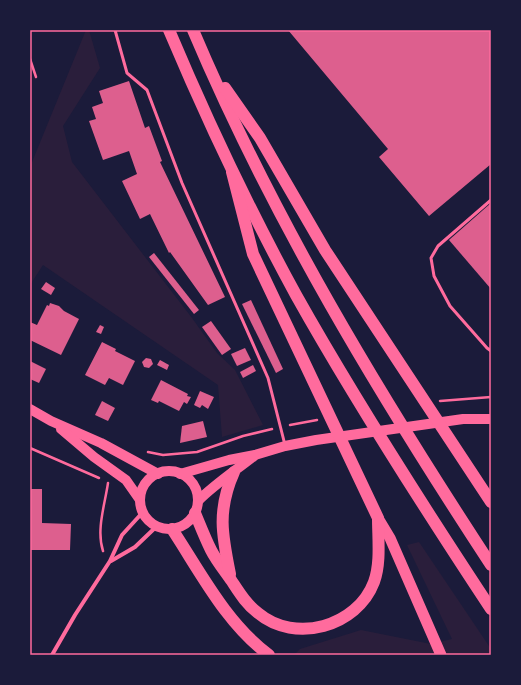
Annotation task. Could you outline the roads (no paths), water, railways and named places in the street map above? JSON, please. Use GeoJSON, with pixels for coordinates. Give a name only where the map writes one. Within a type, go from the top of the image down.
{"type":"FeatureCollection","features":[{"type":"Feature","properties":{"kind":"highway"},"geometry":{"type":"LineString","coordinates":[[169,30],[232,172],[293,288],[340,371],[435,524],[491,609]]}},
{"type":"Feature","properties":{"kind":"highway"},"geometry":{"type":"LineString","coordinates":[[193,30],[207,63],[276,206],[335,314],[410,440],[491,565]]}},
{"type":"Feature","properties":{"kind":"highway"},"geometry":{"type":"LineString","coordinates":[[207,63],[260,138],[325,250],[491,502]]}},
{"type":"Feature","properties":{"kind":"highway"},"geometry":{"type":"LineString","coordinates":[[232,172],[253,254],[378,518],[390,538],[441,655]]}},
{"type":"Feature","properties":{"kind":"highway"},"geometry":{"type":"LineString","coordinates":[[231,581],[224,545],[223,521],[224,497],[234,472]]}},
{"type":"Feature","properties":{"kind":"highway"},"geometry":{"type":"LineString","coordinates":[[195,513],[212,551],[248,604],[259,614],[272,622],[286,627],[302,630],[316,629],[345,617],[357,608],[366,596],[374,581],[378,560],[378,518]]}},
{"type":"Feature","properties":{"kind":"highway"},"geometry":{"type":"LineString","coordinates":[[172,529],[228,615],[243,632],[269,655]]}},
{"type":"Feature","properties":{"kind":"main road"},"geometry":{"type":"LineString","coordinates":[[30,409],[52,421],[101,443],[158,474]]}},
{"type":"Feature","properties":{"kind":"main road"},"geometry":{"type":"LineString","coordinates":[[180,474],[229,460],[316,440],[463,418],[491,418]]}},
{"type":"Feature","properties":{"kind":"main road"},"geometry":{"type":"LineString","coordinates":[[52,421],[94,457],[126,480],[140,500],[146,518],[157,526],[164,529],[172,529],[186,524],[195,513],[198,500],[197,492],[188,478],[173,472],[158,474],[149,480],[143,489],[140,500]]}},
{"type":"Feature","properties":{"kind":"main road"},"geometry":{"type":"LineString","coordinates":[[198,500],[212,487],[255,455]]}},
{"type":"Feature","properties":{"kind":"street"},"geometry":{"type":"LineString","coordinates":[[52,655],[75,615],[109,563],[122,535],[143,512]]}},
{"type":"Feature","properties":{"kind":"street"},"geometry":{"type":"LineString","coordinates":[[109,563],[134,546],[157,526]]}},
{"type":"Feature","properties":{"kind":"lane"},"geometry":{"type":"LineString","coordinates":[[114,30],[127,72],[147,90],[182,183],[268,378],[286,446]]}},
{"type":"Feature","properties":{"kind":"lane"},"geometry":{"type":"LineString","coordinates":[[491,200],[438,246],[431,258],[434,276],[450,306],[491,351]]}}]}
